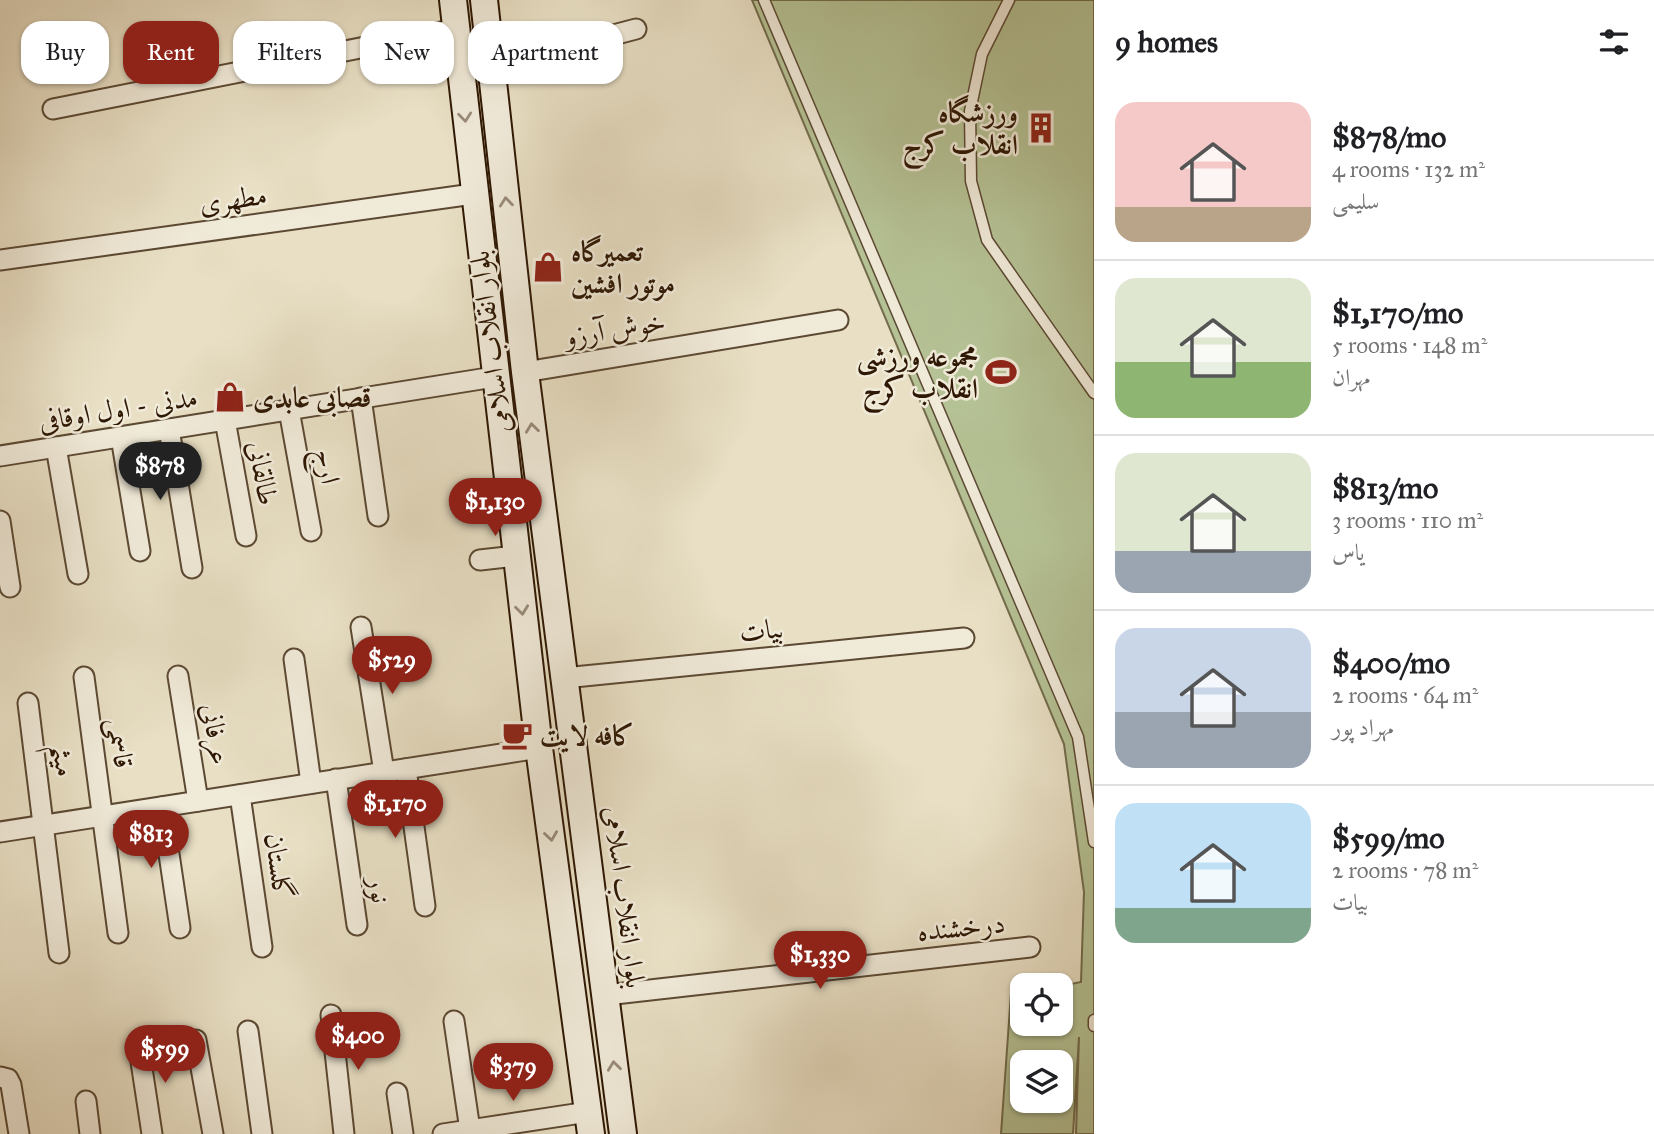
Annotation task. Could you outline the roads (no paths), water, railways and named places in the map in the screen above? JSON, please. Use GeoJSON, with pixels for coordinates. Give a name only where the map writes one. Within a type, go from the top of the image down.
{"type":"FeatureCollection","features":[{"type":"Feature","properties":{"kind":"main road","name":"بلوار انقلاب اسلامی"},"geometry":{"type":"LineString","coordinates":[[453,0],[494,377],[539,748],[590,1123]]}},
{"type":"Feature","properties":{"kind":"main road","name":"بلوار انقلاب اسلامی"},"geometry":{"type":"LineString","coordinates":[[484,0],[487,21]]}},
{"type":"Feature","properties":{"kind":"main road","name":"بلوار انقلاب اسلامی"},"geometry":{"type":"LineString","coordinates":[[494,84],[525,372],[623,1134]]}},
{"type":"Feature","properties":{"kind":"street"},"geometry":{"type":"LineString","coordinates":[[53,109],[456,29]]}},
{"type":"Feature","properties":{"kind":"street"},"geometry":{"type":"LineString","coordinates":[[623,32],[636,29]]}},
{"type":"Feature","properties":{"kind":"street","name":"مطهری"},"geometry":{"type":"LineString","coordinates":[[0,260],[473,194]]}},
{"type":"Feature","properties":{"kind":"street","name":"خوش آرزو"},"geometry":{"type":"LineString","coordinates":[[525,372],[838,320]]}},
{"type":"Feature","properties":{"kind":"street","name":"مدنی - اول اوقافی"},"geometry":{"type":"LineString","coordinates":[[0,456],[494,377]]}},
{"type":"Feature","properties":{"kind":"street"},"geometry":{"type":"LineString","coordinates":[[361,398],[378,516]]}},
{"type":"Feature","properties":{"kind":"street","name":"ارج"},"geometry":{"type":"LineString","coordinates":[[289,410],[311,531]]}},
{"type":"Feature","properties":{"kind":"street","name":"طالقانی"},"geometry":{"type":"LineString","coordinates":[[225,420],[246,536]]}},
{"type":"Feature","properties":{"kind":"street"},"geometry":{"type":"LineString","coordinates":[[169,429],[192,568]]}},
{"type":"Feature","properties":{"kind":"street"},"geometry":{"type":"LineString","coordinates":[[121,437],[140,551]]}},
{"type":"Feature","properties":{"kind":"street"},"geometry":{"type":"LineString","coordinates":[[57,447],[78,574]]}},
{"type":"Feature","properties":{"kind":"street"},"geometry":{"type":"LineString","coordinates":[[0,521],[10,587]]}},
{"type":"Feature","properties":{"kind":"street"},"geometry":{"type":"LineString","coordinates":[[480,560],[516,556]]}},
{"type":"Feature","properties":{"kind":"street"},"geometry":{"type":"LineString","coordinates":[[361,627],[384,772]]}},
{"type":"Feature","properties":{"kind":"street","name":"بیات"},"geometry":{"type":"LineString","coordinates":[[565,678],[964,638]]}},
{"type":"Feature","properties":{"kind":"street"},"geometry":{"type":"LineString","coordinates":[[294,659],[310,783]]}},
{"type":"Feature","properties":{"kind":"street","name":"عرفانی"},"geometry":{"type":"LineString","coordinates":[[178,676],[198,801]]}},
{"type":"Feature","properties":{"kind":"street","name":"قاسمی"},"geometry":{"type":"LineString","coordinates":[[84,677],[117,933]]}},
{"type":"Feature","properties":{"kind":"street","name":"میثم"},"geometry":{"type":"LineString","coordinates":[[28,703],[59,953]]}},
{"type":"Feature","properties":{"kind":"street"},"geometry":{"type":"LineString","coordinates":[[0,832],[539,748]]}},
{"type":"Feature","properties":{"kind":"street"},"geometry":{"type":"LineString","coordinates":[[406,769],[425,906]]}},
{"type":"Feature","properties":{"kind":"street","name":"نور"},"geometry":{"type":"LineString","coordinates":[[336,779],[357,925]]}},
{"type":"Feature","properties":{"kind":"street","name":"گلستان"},"geometry":{"type":"LineString","coordinates":[[240,794],[262,947]]}},
{"type":"Feature","properties":{"kind":"street"},"geometry":{"type":"LineString","coordinates":[[162,807],[180,928]]}},
{"type":"Feature","properties":{"kind":"street","name":"درخشنده"},"geometry":{"type":"LineString","coordinates":[[606,995],[1030,947]]}},
{"type":"Feature","properties":{"kind":"street"},"geometry":{"type":"LineString","coordinates":[[331,1015],[344,1134]]}},
{"type":"Feature","properties":{"kind":"street"},"geometry":{"type":"LineString","coordinates":[[454,1021],[470,1130]]}},
{"type":"Feature","properties":{"kind":"street"},"geometry":{"type":"LineString","coordinates":[[247,1031],[262,1134]]}},
{"type":"Feature","properties":{"kind":"street"},"geometry":{"type":"LineString","coordinates":[[196,1040],[213,1134]]}},
{"type":"Feature","properties":{"kind":"street"},"geometry":{"type":"LineString","coordinates":[[138,1042],[152,1134]]}},
{"type":"Feature","properties":{"kind":"street"},"geometry":{"type":"LineString","coordinates":[[4,1078],[19,1134]]}},
{"type":"Feature","properties":{"kind":"street"},"geometry":{"type":"LineString","coordinates":[[397,1093],[402,1134]]}},
{"type":"Feature","properties":{"kind":"street"},"geometry":{"type":"LineString","coordinates":[[86,1101],[90,1134]]}},
{"type":"Feature","properties":{"kind":"street"},"geometry":{"type":"LineString","coordinates":[[443,1134],[590,1123]]}},
{"type":"Feature","properties":{"kind":"lane"},"geometry":{"type":"LineString","coordinates":[[764,0],[1078,737],[1094,842]]}},
{"type":"Feature","properties":{"kind":"lane"},"geometry":{"type":"LineString","coordinates":[[1009,0],[982,54],[972,100],[971,181],[986,240],[1094,393]]}},
{"type":"Feature","properties":{"kind":"lane"},"geometry":{"type":"LineString","coordinates":[[1094,1020],[1094,1026]]}},
{"type":"Feature","properties":{"kind":"place","name":"ورزشگاه انقلاب کرج"},"geometry":{"type":"Point","coordinates":[1041,128]}},
{"type":"Feature","properties":{"kind":"place","name":"تعمیرگاه موتور افشین"},"geometry":{"type":"Point","coordinates":[548,267]}},
{"type":"Feature","properties":{"kind":"place","name":"مجموعه ورزشی انقلاب کرج"},"geometry":{"type":"Point","coordinates":[1001,372]}},
{"type":"Feature","properties":{"kind":"place","name":"قصابی عابدی"},"geometry":{"type":"Point","coordinates":[230,397]}},
{"type":"Feature","properties":{"kind":"place","name":"کافه لایت"},"geometry":{"type":"Point","coordinates":[517,735]}}]}
